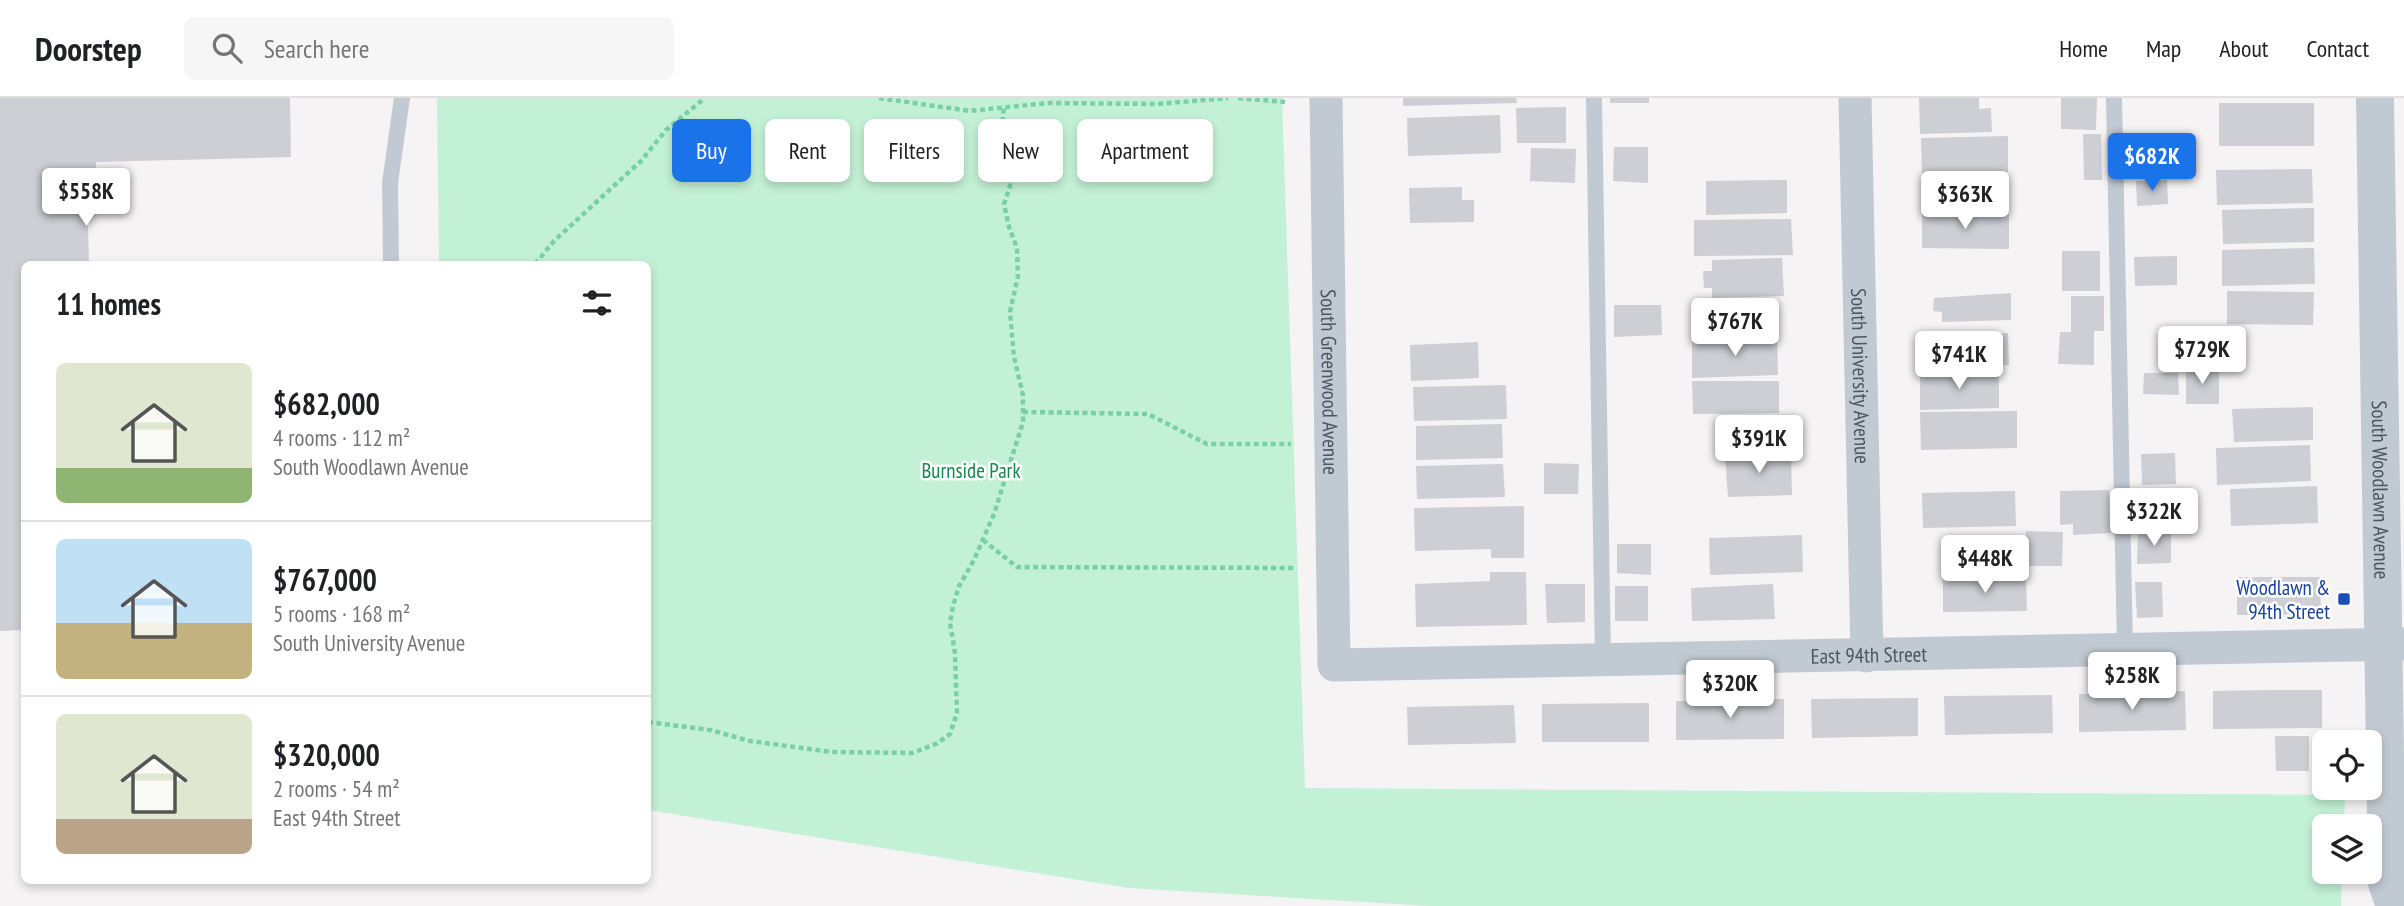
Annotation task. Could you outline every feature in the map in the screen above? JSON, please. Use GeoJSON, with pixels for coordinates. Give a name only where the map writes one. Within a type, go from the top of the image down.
{"type":"FeatureCollection","features":[{"type":"Feature","properties":{"kind":"street","name":"South Greenwood Avenue"},"geometry":{"type":"LineString","coordinates":[[1326,98],[1334,665]]}},
{"type":"Feature","properties":{"kind":"street","name":"South University Avenue"},"geometry":{"type":"LineString","coordinates":[[1855,98],[1867,656]]}},
{"type":"Feature","properties":{"kind":"street","name":"South Woodlawn Avenue"},"geometry":{"type":"LineString","coordinates":[[2375,98],[2393,644],[2387,898]]}},
{"type":"Feature","properties":{"kind":"street","name":"East 94th Street"},"geometry":{"type":"LineString","coordinates":[[1334,665],[2393,644]]}},
{"type":"Feature","properties":{"kind":"lane"},"geometry":{"type":"LineString","coordinates":[[391,261],[390,183],[402,98]]}},
{"type":"Feature","properties":{"kind":"lane"},"geometry":{"type":"LineString","coordinates":[[1594,98],[1603,660]]}},
{"type":"Feature","properties":{"kind":"lane"},"geometry":{"type":"LineString","coordinates":[[2114,98],[2125,650]]}},
{"type":"Feature","properties":{"kind":"path"},"geometry":{"type":"LineString","coordinates":[[537,261],[554,241],[641,161],[666,130],[705,98]]}},
{"type":"Feature","properties":{"kind":"path"},"geometry":{"type":"LineString","coordinates":[[879,98],[970,111],[1085,102],[1158,104],[1228,98]]}},
{"type":"Feature","properties":{"kind":"path"},"geometry":{"type":"LineString","coordinates":[[1238,98],[1285,102]]}},
{"type":"Feature","properties":{"kind":"path"},"geometry":{"type":"LineString","coordinates":[[651,722],[710,730],[750,741],[832,752],[912,753],[936,744],[950,734],[957,713],[956,664],[950,623],[953,606],[959,586],[994,514],[1023,422],[1023,395],[1014,357],[1010,313],[1018,276],[1017,248],[1004,204],[1010,186],[1011,165],[1004,146],[1004,107]]}},
{"type":"Feature","properties":{"kind":"path"},"geometry":{"type":"LineString","coordinates":[[1023,412],[1147,414],[1206,443],[1291,443]]}},
{"type":"Feature","properties":{"kind":"path"},"geometry":{"type":"LineString","coordinates":[[983,540],[1017,566],[1293,568]]}},
{"type":"Feature","properties":{"kind":"green space","name":"Burnside Park"},"geometry":{"type":"Polygon","coordinates":[[[437,98],[1282,98],[1305,788],[2312,795],[2312,800],[2345,800],[2344,814],[2312,814],[2312,884],[2342,884],[2341,906],[1430,906],[1129,888],[651,810],[651,261],[439,261],[437,98]]]}},
{"type":"Feature","properties":{"kind":"building"},"geometry":{"type":"Polygon","coordinates":[[[0,98],[290,98],[291,157],[96,162],[97,188],[87,189],[89,261],[21,261],[21,630],[0,631],[0,98]]]}},
{"type":"Feature","properties":{"kind":"building"},"geometry":{"type":"Polygon","coordinates":[[[1403,98],[1516,98],[1517,103],[1403,106],[1403,98]]]}},
{"type":"Feature","properties":{"kind":"building"},"geometry":{"type":"Polygon","coordinates":[[[1610,98],[1649,98],[1649,103],[1610,103],[1610,98]]]}},
{"type":"Feature","properties":{"kind":"building"},"geometry":{"type":"Polygon","coordinates":[[[1919,98],[1979,98],[1979,109],[1991,108],[1992,132],[1920,134],[1919,98]]]}},
{"type":"Feature","properties":{"kind":"building"},"geometry":{"type":"Polygon","coordinates":[[[2061,98],[2097,98],[2096,130],[2061,129],[2061,98]]]}},
{"type":"Feature","properties":{"kind":"building"},"geometry":{"type":"Polygon","coordinates":[[[2219,103],[2314,103],[2314,146],[2219,146],[2219,103]]]}},
{"type":"Feature","properties":{"kind":"building"},"geometry":{"type":"Polygon","coordinates":[[[1566,107],[1566,143],[1517,143],[1516,108],[1566,107]]]}},
{"type":"Feature","properties":{"kind":"building"},"geometry":{"type":"Polygon","coordinates":[[[1500,115],[1501,153],[1408,156],[1407,118],[1500,115]]]}},
{"type":"Feature","properties":{"kind":"building"},"geometry":{"type":"Polygon","coordinates":[[[2083,134],[2101,134],[2102,180],[2084,180],[2083,134]]]}},
{"type":"Feature","properties":{"kind":"building"},"geometry":{"type":"Polygon","coordinates":[[[2008,136],[2008,172],[1922,174],[1921,138],[2008,136]]]}},
{"type":"Feature","properties":{"kind":"building"},"geometry":{"type":"Polygon","coordinates":[[[1614,147],[1648,147],[1648,183],[1613,181],[1614,147]]]}},
{"type":"Feature","properties":{"kind":"building"},"geometry":{"type":"Polygon","coordinates":[[[1531,148],[1576,149],[1575,183],[1530,181],[1531,148]]]}},
{"type":"Feature","properties":{"kind":"building"},"geometry":{"type":"Polygon","coordinates":[[[2312,169],[2313,203],[2217,205],[2216,170],[2312,169]]]}},
{"type":"Feature","properties":{"kind":"building"},"geometry":{"type":"Polygon","coordinates":[[[1787,180],[1787,213],[1706,215],[1706,181],[1787,180]]]}},
{"type":"Feature","properties":{"kind":"building"},"geometry":{"type":"Polygon","coordinates":[[[2167,180],[2168,204],[2137,206],[2136,181],[2167,180]]]}},
{"type":"Feature","properties":{"kind":"building"},"geometry":{"type":"Polygon","coordinates":[[[1462,187],[1462,200],[1474,200],[1474,222],[1410,223],[1409,188],[1462,187]]]}},
{"type":"Feature","properties":{"kind":"building"},"geometry":{"type":"Polygon","coordinates":[[[2314,208],[2314,242],[2223,244],[2222,210],[2314,208]]]}},
{"type":"Feature","properties":{"kind":"building"},"geometry":{"type":"Polygon","coordinates":[[[1922,212],[2009,214],[2009,249],[1922,248],[1922,212]]]}},
{"type":"Feature","properties":{"kind":"building"},"geometry":{"type":"Polygon","coordinates":[[[1791,219],[1793,255],[1694,256],[1694,220],[1791,219]]]}},
{"type":"Feature","properties":{"kind":"building"},"geometry":{"type":"Polygon","coordinates":[[[2314,248],[2315,284],[2222,286],[2222,250],[2314,248]]]}},
{"type":"Feature","properties":{"kind":"building"},"geometry":{"type":"Polygon","coordinates":[[[2062,251],[2100,251],[2100,291],[2062,291],[2062,251]]]}},
{"type":"Feature","properties":{"kind":"building"},"geometry":{"type":"Polygon","coordinates":[[[2177,256],[2177,285],[2135,286],[2134,257],[2177,256]]]}},
{"type":"Feature","properties":{"kind":"building"},"geometry":{"type":"Polygon","coordinates":[[[1782,258],[1784,296],[1712,298],[1712,288],[1704,288],[1703,271],[1712,271],[1712,260],[1782,258]]]}},
{"type":"Feature","properties":{"kind":"building"},"geometry":{"type":"Polygon","coordinates":[[[2227,291],[2314,292],[2313,325],[2227,324],[2227,291]]]}},
{"type":"Feature","properties":{"kind":"building"},"geometry":{"type":"Polygon","coordinates":[[[2011,293],[2011,320],[1942,322],[1942,312],[1933,311],[1934,298],[2011,293]]]}},
{"type":"Feature","properties":{"kind":"building"},"geometry":{"type":"Polygon","coordinates":[[[2071,296],[2104,296],[2104,331],[2094,331],[2094,365],[2058,364],[2060,332],[2071,332],[2071,296]]]}},
{"type":"Feature","properties":{"kind":"building"},"geometry":{"type":"Polygon","coordinates":[[[1778,301],[1778,335],[1692,336],[1691,303],[1778,301]]]}},
{"type":"Feature","properties":{"kind":"building"},"geometry":{"type":"Polygon","coordinates":[[[1614,305],[1661,305],[1662,335],[1614,337],[1614,305]]]}},
{"type":"Feature","properties":{"kind":"building"},"geometry":{"type":"Polygon","coordinates":[[[2008,333],[2009,365],[1921,367],[1921,334],[2008,333]]]}},
{"type":"Feature","properties":{"kind":"building"},"geometry":{"type":"Polygon","coordinates":[[[1777,339],[1778,375],[1692,378],[1692,341],[1777,339]]]}},
{"type":"Feature","properties":{"kind":"building"},"geometry":{"type":"Polygon","coordinates":[[[1478,342],[1479,378],[1411,381],[1410,345],[1478,342]]]}},
{"type":"Feature","properties":{"kind":"building"},"geometry":{"type":"Polygon","coordinates":[[[2186,369],[2219,369],[2219,404],[2186,404],[2186,369]]]}},
{"type":"Feature","properties":{"kind":"building"},"geometry":{"type":"Polygon","coordinates":[[[1999,373],[1999,408],[1920,410],[1920,374],[1999,373]]]}},
{"type":"Feature","properties":{"kind":"building"},"geometry":{"type":"Polygon","coordinates":[[[2144,373],[2178,373],[2179,395],[2143,394],[2144,373]]]}},
{"type":"Feature","properties":{"kind":"building"},"geometry":{"type":"Polygon","coordinates":[[[1692,381],[1779,381],[1779,413],[1693,414],[1692,381]]]}},
{"type":"Feature","properties":{"kind":"building"},"geometry":{"type":"Polygon","coordinates":[[[1506,385],[1507,419],[1414,421],[1413,387],[1506,385]]]}},
{"type":"Feature","properties":{"kind":"building"},"geometry":{"type":"Polygon","coordinates":[[[2313,407],[2313,440],[2234,442],[2232,409],[2313,407]]]}},
{"type":"Feature","properties":{"kind":"building"},"geometry":{"type":"Polygon","coordinates":[[[2017,411],[2017,448],[1921,450],[1920,412],[2017,411]]]}},
{"type":"Feature","properties":{"kind":"building"},"geometry":{"type":"Polygon","coordinates":[[[1502,424],[1503,458],[1416,460],[1416,426],[1502,424]]]}},
{"type":"Feature","properties":{"kind":"building"},"geometry":{"type":"Polygon","coordinates":[[[2310,445],[2311,481],[2217,485],[2216,448],[2310,445]]]}},
{"type":"Feature","properties":{"kind":"building"},"geometry":{"type":"Polygon","coordinates":[[[1791,453],[1792,495],[1728,497],[1725,456],[1791,453]]]}},
{"type":"Feature","properties":{"kind":"building"},"geometry":{"type":"Polygon","coordinates":[[[2175,453],[2176,484],[2142,485],[2141,454],[2175,453]]]}},
{"type":"Feature","properties":{"kind":"building"},"geometry":{"type":"Polygon","coordinates":[[[1544,463],[1579,464],[1578,494],[1544,494],[1544,463]]]}},
{"type":"Feature","properties":{"kind":"building"},"geometry":{"type":"Polygon","coordinates":[[[1503,464],[1505,497],[1417,499],[1416,466],[1503,464]]]}},
{"type":"Feature","properties":{"kind":"building"},"geometry":{"type":"Polygon","coordinates":[[[2317,486],[2318,523],[2231,526],[2230,489],[2317,486]]]}},
{"type":"Feature","properties":{"kind":"building"},"geometry":{"type":"Polygon","coordinates":[[[2109,490],[2110,533],[2073,535],[2073,524],[2060,525],[2060,491],[2109,490]]]}},
{"type":"Feature","properties":{"kind":"building"},"geometry":{"type":"Polygon","coordinates":[[[2015,491],[2016,526],[1923,528],[1922,493],[2015,491]]]}},
{"type":"Feature","properties":{"kind":"building"},"geometry":{"type":"Polygon","coordinates":[[[1524,506],[1524,558],[1491,558],[1491,549],[1415,551],[1414,508],[1524,506]]]}},
{"type":"Feature","properties":{"kind":"building"},"geometry":{"type":"Polygon","coordinates":[[[2026,531],[2063,532],[2062,566],[2025,566],[2026,531]]]}},
{"type":"Feature","properties":{"kind":"building"},"geometry":{"type":"Polygon","coordinates":[[[2138,532],[2171,533],[2171,563],[2137,564],[2138,532]]]}},
{"type":"Feature","properties":{"kind":"building"},"geometry":{"type":"Polygon","coordinates":[[[1802,535],[1803,572],[1710,575],[1709,538],[1802,535]]]}},
{"type":"Feature","properties":{"kind":"building"},"geometry":{"type":"Polygon","coordinates":[[[1617,544],[1651,544],[1651,575],[1617,573],[1617,544]]]}},
{"type":"Feature","properties":{"kind":"building"},"geometry":{"type":"Polygon","coordinates":[[[1490,572],[1526,572],[1527,625],[1416,627],[1415,584],[1490,581],[1490,572]]]}},
{"type":"Feature","properties":{"kind":"building"},"geometry":{"type":"Polygon","coordinates":[[[2026,577],[2027,611],[1943,612],[1943,579],[2026,577]]]}},
{"type":"Feature","properties":{"kind":"building"},"geometry":{"type":"Polygon","coordinates":[[[2237,577],[2320,577],[2321,615],[2237,615],[2237,577]]]}},
{"type":"Feature","properties":{"kind":"building"},"geometry":{"type":"Polygon","coordinates":[[[2135,582],[2162,582],[2163,617],[2137,618],[2135,582]]]}},
{"type":"Feature","properties":{"kind":"building"},"geometry":{"type":"Polygon","coordinates":[[[1545,584],[1585,584],[1585,622],[1547,623],[1545,584]]]}},
{"type":"Feature","properties":{"kind":"building"},"geometry":{"type":"Polygon","coordinates":[[[1773,584],[1775,619],[1692,621],[1691,588],[1773,584]]]}},
{"type":"Feature","properties":{"kind":"building"},"geometry":{"type":"Polygon","coordinates":[[[1615,586],[1648,586],[1648,621],[1615,621],[1615,586]]]}},
{"type":"Feature","properties":{"kind":"building"},"geometry":{"type":"Polygon","coordinates":[[[2322,690],[2322,728],[2213,729],[2213,691],[2322,690]]]}},
{"type":"Feature","properties":{"kind":"building"},"geometry":{"type":"Polygon","coordinates":[[[2185,691],[2186,730],[2079,732],[2079,694],[2185,691]]]}},
{"type":"Feature","properties":{"kind":"building"},"geometry":{"type":"Polygon","coordinates":[[[2052,695],[2053,733],[1945,735],[1944,696],[2052,695]]]}},
{"type":"Feature","properties":{"kind":"building"},"geometry":{"type":"Polygon","coordinates":[[[1918,698],[1918,736],[1812,738],[1811,699],[1918,698]]]}},
{"type":"Feature","properties":{"kind":"building"},"geometry":{"type":"Polygon","coordinates":[[[1784,699],[1784,739],[1676,740],[1676,701],[1784,699]]]}},
{"type":"Feature","properties":{"kind":"building"},"geometry":{"type":"Polygon","coordinates":[[[1649,703],[1649,742],[1542,742],[1542,704],[1649,703]]]}},
{"type":"Feature","properties":{"kind":"building"},"geometry":{"type":"Polygon","coordinates":[[[1514,705],[1516,743],[1408,745],[1407,707],[1514,705]]]}},
{"type":"Feature","properties":{"kind":"building"},"geometry":{"type":"Polygon","coordinates":[[[2275,736],[2309,736],[2309,771],[2276,771],[2275,736]]]}},
{"type":"Feature","properties":{"kind":"place","name":"Woodlawn & 94th Street"},"geometry":{"type":"Point","coordinates":[2344,599]}}]}
